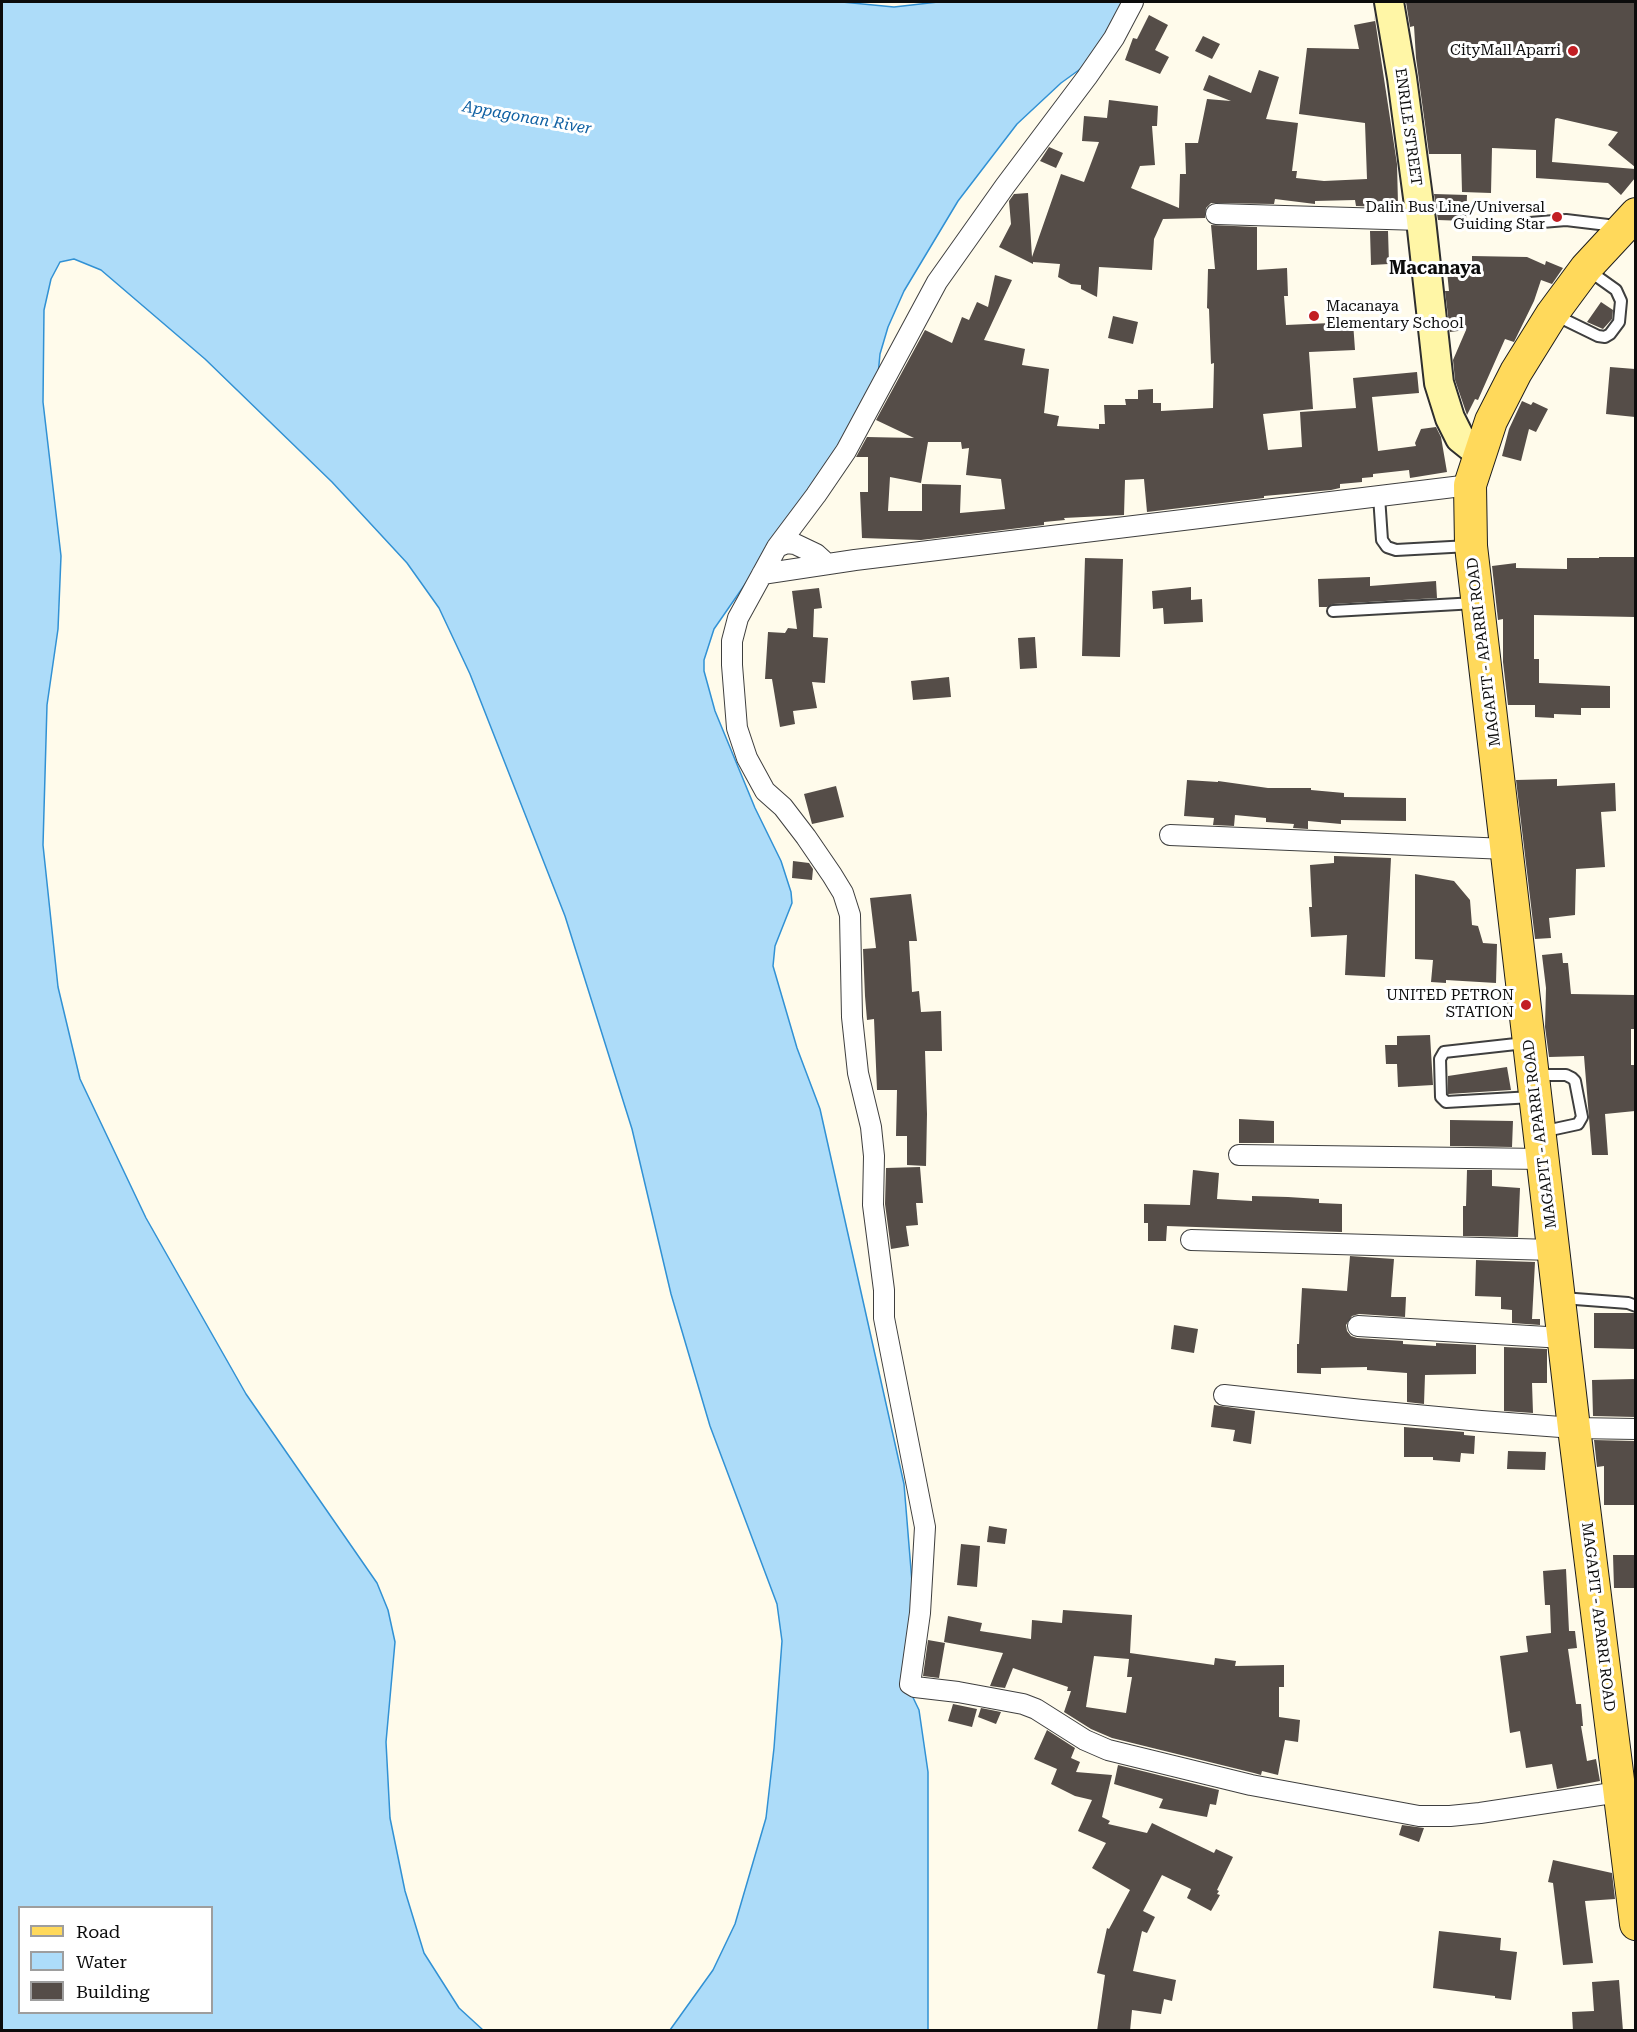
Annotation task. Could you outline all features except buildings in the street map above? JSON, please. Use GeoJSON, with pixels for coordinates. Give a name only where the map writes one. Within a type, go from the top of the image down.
{"type":"FeatureCollection","features":[{"type":"Feature","properties":{"kind":"main road","name":"MAGAPIT - APARRI ROAD"},"geometry":{"type":"LineString","coordinates":[[1629,220],[1586,268],[1552,314],[1516,372],[1491,421],[1470,485],[1471,546],[1574,1428],[1619,1792],[1631,1847],[1635,1923]]}},
{"type":"Feature","properties":{"kind":"street"},"geometry":{"type":"LineString","coordinates":[[1133,2],[1114,38],[1087,77],[1005,186],[938,282],[846,451],[777,546],[738,618],[732,641],[737,728],[747,758],[765,791],[783,807],[806,837],[843,893],[850,915],[852,1017],[858,1073],[871,1127],[874,1156],[873,1205],[884,1290],[884,1318],[925,1527],[920,1613],[910,1685],[1023,1704],[1036,1709],[1085,1740],[1108,1750],[1251,1785],[1419,1815],[1450,1816],[1480,1813],[1619,1792]]}},
{"type":"Feature","properties":{"kind":"street","name":"ENRILE STREET"},"geometry":{"type":"LineString","coordinates":[[1389,2],[1402,78],[1421,220],[1438,383],[1450,418],[1460,438],[1480,454]]}},
{"type":"Feature","properties":{"kind":"street"},"geometry":{"type":"LineString","coordinates":[[1216,214],[1421,220]]}},
{"type":"Feature","properties":{"kind":"street"},"geometry":{"type":"LineString","coordinates":[[762,574],[827,564],[1470,485]]}},
{"type":"Feature","properties":{"kind":"street"},"geometry":{"type":"LineString","coordinates":[[777,546],[787,543],[795,544],[816,554],[827,564]]}},
{"type":"Feature","properties":{"kind":"street"},"geometry":{"type":"LineString","coordinates":[[1170,835],[1507,849]]}},
{"type":"Feature","properties":{"kind":"street"},"geometry":{"type":"LineString","coordinates":[[1239,1155],[1541,1146]]}},
{"type":"Feature","properties":{"kind":"street"},"geometry":{"type":"LineString","coordinates":[[1191,1240],[1553,1250]]}},
{"type":"Feature","properties":{"kind":"street"},"geometry":{"type":"LineString","coordinates":[[1358,1326],[1563,1338]]}},
{"type":"Feature","properties":{"kind":"street"},"geometry":{"type":"LineString","coordinates":[[1224,1395],[1362,1410],[1574,1428],[1635,1428]]}},
{"type":"Feature","properties":{"kind":"lane"},"geometry":{"type":"LineString","coordinates":[[1530,223],[1566,220],[1629,220]]}},
{"type":"Feature","properties":{"kind":"lane"},"geometry":{"type":"LineString","coordinates":[[1552,314],[1598,336],[1605,337],[1619,322],[1621,301],[1616,290],[1586,268]]}},
{"type":"Feature","properties":{"kind":"lane"},"geometry":{"type":"LineString","coordinates":[[1379,496],[1383,540],[1387,547],[1396,550],[1471,546]]}},
{"type":"Feature","properties":{"kind":"lane"},"geometry":{"type":"LineString","coordinates":[[1333,611],[1478,603]]}},
{"type":"Feature","properties":{"kind":"lane"},"geometry":{"type":"LineString","coordinates":[[1529,1043],[1444,1052],[1440,1059],[1441,1097],[1446,1102],[1535,1086],[1566,1075],[1575,1081],[1582,1117],[1578,1124],[1541,1146]]}},
{"type":"Feature","properties":{"kind":"lane"},"geometry":{"type":"LineString","coordinates":[[1559,1298],[1628,1303],[1635,1306]]}},
{"type":"Feature","properties":{"kind":"water","name":"Appagonan River"},"geometry":{"type":"Polygon","coordinates":[[[2,2],[842,2],[894,7],[938,2],[1125,2],[1090,62],[1061,83],[1017,124],[958,201],[904,291],[888,327],[880,354],[878,375],[841,446],[714,629],[704,660],[704,671],[715,711],[755,808],[781,861],[791,892],[792,903],[775,946],[773,966],[797,1048],[820,1109],[904,1484],[912,1582],[908,1687],[919,1710],[928,1772],[928,2030],[670,2030],[713,1970],[735,1924],[766,1818],[782,1641],[777,1604],[710,1426],[671,1294],[632,1129],[565,916],[470,674],[439,608],[407,563],[332,482],[205,359],[101,270],[74,259],[60,262],[51,279],[44,310],[43,402],[61,556],[58,629],[47,705],[43,845],[58,987],[80,1079],[146,1218],[246,1394],[377,1583],[388,1610],[395,1642],[386,1742],[390,1818],[405,1891],[424,1953],[459,2008],[483,2030],[2,2030],[2,2]]]}},
{"type":"Feature","properties":{"kind":"place","name":"CityMall Aparri"},"geometry":{"type":"Point","coordinates":[1573,51]}},
{"type":"Feature","properties":{"kind":"place","name":"Dalin Bus Line/Universal Guiding Star"},"geometry":{"type":"Point","coordinates":[1557,217]}},
{"type":"Feature","properties":{"kind":"place","name":"Macanaya Elementary School"},"geometry":{"type":"Point","coordinates":[1314,316]}},
{"type":"Feature","properties":{"kind":"place","name":"UNITED PETRON STATION"},"geometry":{"type":"Point","coordinates":[1526,1005]}},
{"type":"Feature","properties":{"kind":"district","name":"Macanaya"},"geometry":{"type":"Point","coordinates":[1435,269]}}]}
